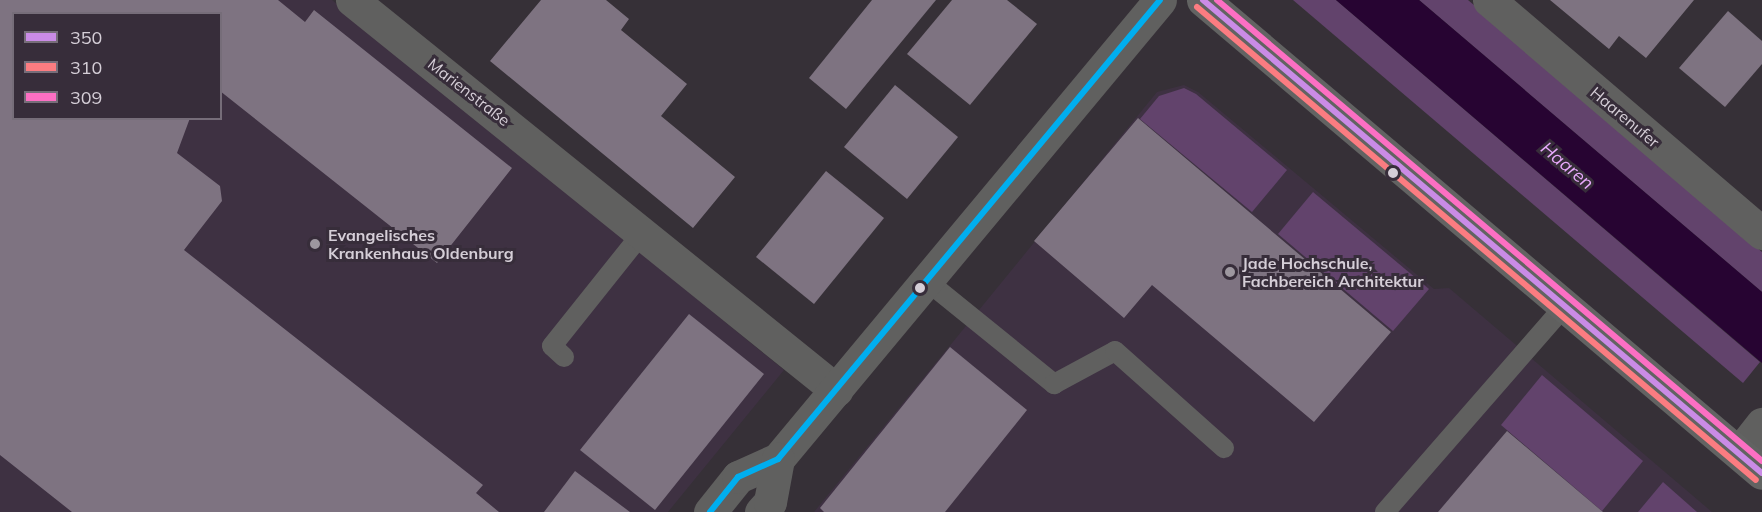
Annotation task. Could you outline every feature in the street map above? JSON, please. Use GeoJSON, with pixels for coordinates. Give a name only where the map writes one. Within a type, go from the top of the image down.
{"type":"FeatureCollection","features":[{"type":"Feature","properties":{"kind":"main road"},"geometry":{"type":"LineString","coordinates":[[1203,0],[1750,463]]}},
{"type":"Feature","properties":{"kind":"street","name":"Marienstraße"},"geometry":{"type":"LineString","coordinates":[[352,0],[643,232],[836,390]]}},
{"type":"Feature","properties":{"kind":"street"},"geometry":{"type":"LineString","coordinates":[[710,512],[738,477],[778,459],[1160,0]]}},
{"type":"Feature","properties":{"kind":"street","name":"Haarenufer"},"geometry":{"type":"LineString","coordinates":[[1489,0],[1762,233]]}},
{"type":"Feature","properties":{"kind":"street"},"geometry":{"type":"LineString","coordinates":[[1750,463],[1762,424]]}},
{"type":"Feature","properties":{"kind":"street"},"geometry":{"type":"LineString","coordinates":[[761,512],[770,502],[778,459]]}},
{"type":"Feature","properties":{"kind":"lane"},"geometry":{"type":"LineString","coordinates":[[564,357],[552,346],[643,232]]}},
{"type":"Feature","properties":{"kind":"lane"},"geometry":{"type":"LineString","coordinates":[[927,281],[1054,384],[1115,351],[1224,448]]}},
{"type":"Feature","properties":{"kind":"lane"},"geometry":{"type":"LineString","coordinates":[[1385,512],[1565,306]]}},
{"type":"Feature","properties":{"kind":"shaded area","name":"Evangelisches Krankenhaus Oldenburg"},"geometry":{"type":"Polygon","coordinates":[[[0,0],[332,0],[784,370],[668,512],[0,512],[0,0]]]}},
{"type":"Feature","properties":{"kind":"shaded area"},"geometry":{"type":"Polygon","coordinates":[[[1293,0],[1336,0],[1760,362],[1743,383],[1293,0]]]}},
{"type":"Feature","properties":{"kind":"shaded area"},"geometry":{"type":"Polygon","coordinates":[[[1419,0],[1468,0],[1762,252],[1762,292],[1419,0]]]}},
{"type":"Feature","properties":{"kind":"shaded area"},"geometry":{"type":"Polygon","coordinates":[[[1184,85],[1198,92],[1434,289],[1449,288],[1712,512],[814,512],[1157,92],[1184,85]]]}},
{"type":"Feature","properties":{"kind":"shaded area"},"geometry":{"type":"Polygon","coordinates":[[[1184,88],[1196,94],[1287,170],[1252,212],[1140,119],[1159,96],[1184,88]]]}},
{"type":"Feature","properties":{"kind":"shaded area"},"geometry":{"type":"Polygon","coordinates":[[[1313,192],[1429,289],[1393,331],[1278,234],[1313,192]]]}},
{"type":"Feature","properties":{"kind":"shaded area"},"geometry":{"type":"Polygon","coordinates":[[[1542,375],[1643,461],[1602,511],[1501,425],[1542,375]]]}},
{"type":"Feature","properties":{"kind":"shaded area"},"geometry":{"type":"Polygon","coordinates":[[[1663,482],[1697,512],[1638,512],[1663,482]]]}},
{"type":"Feature","properties":{"kind":"water","name":"Haaren"},"geometry":{"type":"Polygon","coordinates":[[[1336,0],[1419,0],[1762,292],[1762,363],[1336,0]]]}},
{"type":"Feature","properties":{"kind":"building"},"geometry":{"type":"Polygon","coordinates":[[[0,0],[278,0],[305,22],[314,10],[512,168],[437,263],[222,93],[222,12],[12,12],[12,120],[189,120],[177,153],[220,186],[222,201],[184,250],[483,485],[476,493],[499,512],[72,512],[0,455],[0,0]]]}},
{"type":"Feature","properties":{"kind":"building"},"geometry":{"type":"Polygon","coordinates":[[[541,0],[606,0],[629,19],[621,30],[687,84],[661,116],[735,177],[693,228],[490,61],[541,0]]]}},
{"type":"Feature","properties":{"kind":"building"},"geometry":{"type":"Polygon","coordinates":[[[872,0],[936,0],[846,109],[809,78],[872,0]]]}},
{"type":"Feature","properties":{"kind":"building"},"geometry":{"type":"Polygon","coordinates":[[[952,0],[1007,0],[1037,24],[970,105],[907,54],[952,0]]]}},
{"type":"Feature","properties":{"kind":"building"},"geometry":{"type":"Polygon","coordinates":[[[1550,0],[1694,0],[1646,58],[1619,36],[1609,49],[1550,0]]]}},
{"type":"Feature","properties":{"kind":"building"},"geometry":{"type":"Polygon","coordinates":[[[1728,11],[1762,41],[1762,64],[1725,107],[1679,68],[1728,11]]]}},
{"type":"Feature","properties":{"kind":"building"},"geometry":{"type":"Polygon","coordinates":[[[895,85],[958,137],[907,199],[844,147],[895,85]]]}},
{"type":"Feature","properties":{"kind":"building"},"geometry":{"type":"Polygon","coordinates":[[[1138,118],[1391,332],[1314,422],[1152,285],[1124,318],[1034,241],[1138,118]]]}},
{"type":"Feature","properties":{"kind":"building"},"geometry":{"type":"Polygon","coordinates":[[[826,171],[884,218],[814,304],[756,257],[826,171]]]}},
{"type":"Feature","properties":{"kind":"building"},"geometry":{"type":"Polygon","coordinates":[[[689,314],[764,374],[655,510],[580,450],[689,314]]]}},
{"type":"Feature","properties":{"kind":"building"},"geometry":{"type":"Polygon","coordinates":[[[950,347],[1027,410],[945,512],[824,512],[820,508],[950,347]]]}},
{"type":"Feature","properties":{"kind":"building"},"geometry":{"type":"Polygon","coordinates":[[[1507,431],[1603,512],[1438,512],[1507,431]]]}},
{"type":"Feature","properties":{"kind":"building"},"geometry":{"type":"Polygon","coordinates":[[[575,471],[630,512],[544,512],[575,471]]]}},
{"type":"Feature","properties":{"kind":"transit line"},"geometry":{"type":"LineString","coordinates":[[710,512],[738,477],[778,459],[1160,0]]}},
{"type":"Feature","properties":{"kind":"transit line","name":"350"},"geometry":{"type":"LineString","coordinates":[[1203,0],[1762,473]]}},
{"type":"Feature","properties":{"kind":"transit line","name":"309"},"geometry":{"type":"LineString","coordinates":[[1217,0],[1762,461]]}},
{"type":"Feature","properties":{"kind":"transit line","name":"310"},"geometry":{"type":"LineString","coordinates":[[1197,7],[1756,480]]}},
{"type":"Feature","properties":{"kind":"place","name":"Evangelisches Krankenhaus Oldenburg"},"geometry":{"type":"Point","coordinates":[315,244]}},
{"type":"Feature","properties":{"kind":"place","name":"Jade Hochschule, Fachbereich Architektur"},"geometry":{"type":"Point","coordinates":[1230,272]}}]}
